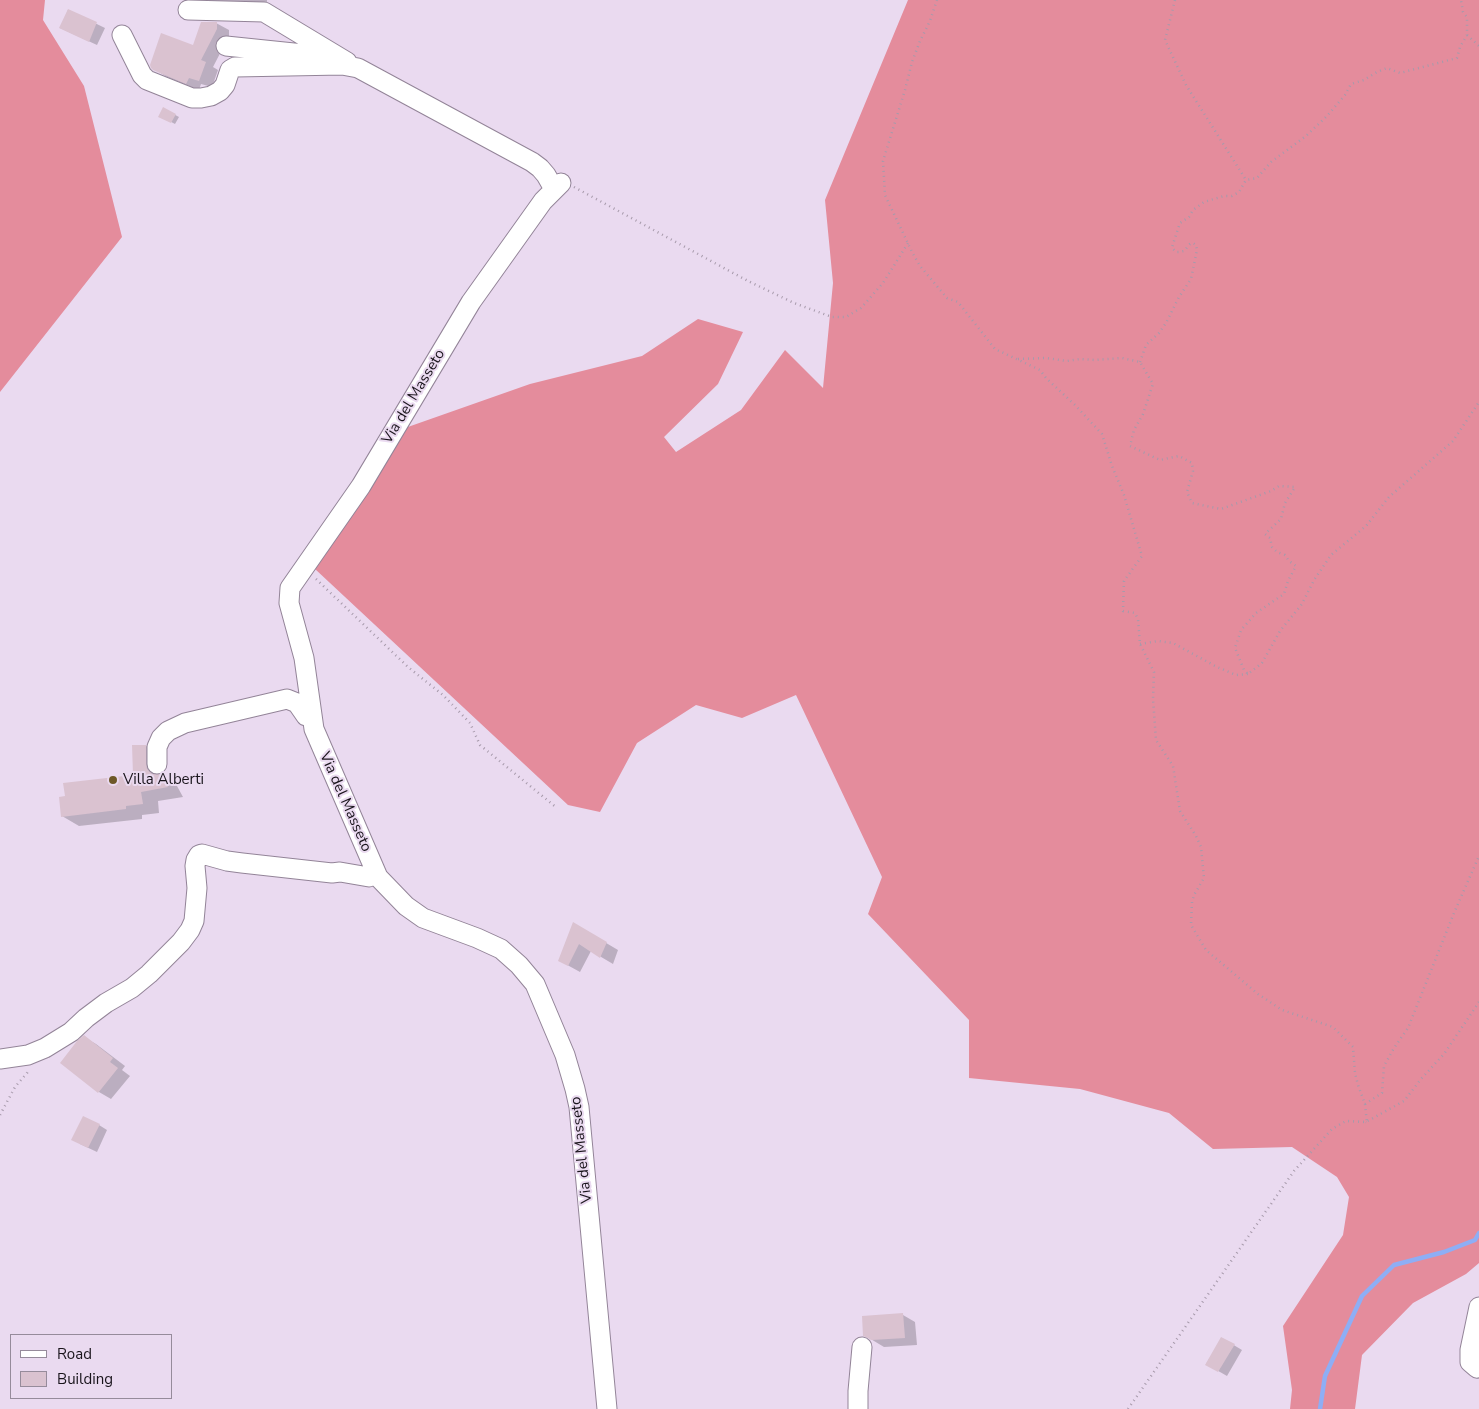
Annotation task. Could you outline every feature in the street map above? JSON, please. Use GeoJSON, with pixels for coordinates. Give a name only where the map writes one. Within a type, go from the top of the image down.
{"type":"FeatureCollection","features":[{"type":"Feature","properties":{"kind":"street"},"geometry":{"type":"LineString","coordinates":[[188,10],[264,12],[344,62],[532,162],[558,186]]}},
{"type":"Feature","properties":{"kind":"street"},"geometry":{"type":"LineString","coordinates":[[122,35],[142,75],[148,80],[192,98],[211,96],[220,91],[225,85],[230,70],[235,67],[322,65],[344,62]]}},
{"type":"Feature","properties":{"kind":"street"},"geometry":{"type":"LineString","coordinates":[[226,46],[344,62]]}},
{"type":"Feature","properties":{"kind":"street","name":"Via del Masseto"},"geometry":{"type":"LineString","coordinates":[[558,186],[543,200],[471,302],[361,486],[290,588],[289,603],[304,658],[314,729],[378,877],[406,906],[423,918],[478,938],[501,949],[519,965],[535,984],[565,1055],[579,1108],[607,1409]]}},
{"type":"Feature","properties":{"kind":"street"},"geometry":{"type":"LineString","coordinates":[[157,764],[156,747],[160,738],[168,731],[185,723],[287,699],[298,703],[306,716],[312,716]]}},
{"type":"Feature","properties":{"kind":"street"},"geometry":{"type":"LineString","coordinates":[[0,1059],[28,1055],[45,1048],[71,1032],[106,1003],[132,988],[181,942],[194,921],[197,888],[195,866],[199,855],[202,854],[227,861],[332,873],[340,872],[369,877],[376,873]]}},
{"type":"Feature","properties":{"kind":"street"},"geometry":{"type":"LineString","coordinates":[[1479,1307],[1470,1350],[1470,1362],[1477,1368],[1479,1367]]}},
{"type":"Feature","properties":{"kind":"street"},"geometry":{"type":"LineString","coordinates":[[858,1409],[862,1347]]}},
{"type":"Feature","properties":{"kind":"path"},"geometry":{"type":"LineString","coordinates":[[937,0],[912,62],[883,161],[885,195],[920,266],[947,298],[958,302],[995,349],[1040,370],[1102,434],[1124,495],[1142,556],[1124,581],[1123,611],[1136,613],[1138,619],[1140,644],[1154,672],[1153,699],[1156,740],[1173,766],[1180,811],[1201,847],[1204,878],[1192,902],[1191,925],[1206,950],[1258,994],[1282,1010],[1333,1027],[1353,1047],[1355,1073],[1365,1104],[1367,1124],[1366,1122]]}},
{"type":"Feature","properties":{"kind":"path"},"geometry":{"type":"LineString","coordinates":[[1176,0],[1165,40],[1186,85],[1246,180]]}},
{"type":"Feature","properties":{"kind":"path"},"geometry":{"type":"LineString","coordinates":[[1140,362],[1146,345],[1166,323],[1179,297],[1191,279],[1197,250],[1196,246],[1193,243],[1190,244],[1184,251],[1179,252],[1172,248],[1180,223],[1189,218],[1194,210],[1204,202],[1224,196],[1232,196],[1239,192],[1246,180],[1257,178],[1271,162],[1306,136],[1338,104],[1351,84],[1364,80],[1387,68],[1400,73],[1457,58],[1460,46],[1468,35],[1467,17],[1463,12],[1461,0]]}},
{"type":"Feature","properties":{"kind":"path"},"geometry":{"type":"LineString","coordinates":[[1468,35],[1479,46]]}},
{"type":"Feature","properties":{"kind":"path"},"geometry":{"type":"LineString","coordinates":[[558,186],[572,186],[748,281],[794,303],[832,317],[846,317],[861,308],[883,283],[908,243]]}},
{"type":"Feature","properties":{"kind":"path"},"geometry":{"type":"LineString","coordinates":[[1017,359],[1046,358],[1067,361],[1122,358],[1140,362],[1153,384],[1134,430],[1130,446],[1160,460],[1179,456],[1192,463],[1193,471],[1188,492],[1192,503],[1222,509],[1271,491],[1279,486],[1294,488],[1286,503],[1281,519],[1264,534],[1270,538],[1272,547],[1277,552],[1285,555],[1296,566],[1284,594],[1256,613],[1241,630],[1235,648],[1244,670],[1248,674]]}},
{"type":"Feature","properties":{"kind":"path"},"geometry":{"type":"LineString","coordinates":[[1140,644],[1158,641],[1173,643],[1236,675],[1248,674],[1262,663],[1280,631],[1302,604],[1314,580],[1331,555],[1366,526],[1389,498],[1453,441],[1479,402]]}},
{"type":"Feature","properties":{"kind":"path"},"geometry":{"type":"LineString","coordinates":[[304,568],[408,668],[450,702],[470,723],[480,745],[557,808]]}},
{"type":"Feature","properties":{"kind":"path"},"geometry":{"type":"LineString","coordinates":[[1365,1104],[1382,1093],[1384,1066],[1408,1028],[1479,856]]}},
{"type":"Feature","properties":{"kind":"path"},"geometry":{"type":"LineString","coordinates":[[1128,1409],[1294,1171],[1332,1129],[1346,1121],[1366,1122],[1404,1100],[1444,1054],[1479,1002]]}},
{"type":"Feature","properties":{"kind":"path"},"geometry":{"type":"LineString","coordinates":[[0,1115],[15,1087],[27,1073],[28,1055]]}},
{"type":"Feature","properties":{"kind":"shaded area"},"geometry":{"type":"Polygon","coordinates":[[[0,0],[45,0],[43,20],[84,86],[122,237],[0,392],[0,0]]]}},
{"type":"Feature","properties":{"kind":"shaded area"},"geometry":{"type":"Polygon","coordinates":[[[908,0],[1479,0],[1479,1263],[1466,1274],[1413,1303],[1362,1355],[1355,1409],[1290,1409],[1292,1390],[1283,1326],[1343,1235],[1349,1197],[1337,1177],[1292,1147],[1213,1149],[1169,1113],[1080,1089],[969,1078],[969,1020],[868,914],[882,877],[796,695],[742,718],[696,705],[637,743],[600,812],[568,805],[315,569],[405,428],[530,384],[642,356],[698,319],[743,332],[718,384],[664,437],[676,452],[741,410],[785,350],[823,388],[833,283],[825,200],[908,0]]]}},
{"type":"Feature","properties":{"kind":"building"},"geometry":{"type":"Polygon","coordinates":[[[68,9],[97,22],[89,42],[59,28],[68,9]]]}},
{"type":"Feature","properties":{"kind":"building"},"geometry":{"type":"Polygon","coordinates":[[[201,22],[217,22],[217,29],[201,60],[206,62],[199,81],[189,78],[186,84],[151,68],[150,65],[161,33],[193,45],[201,22]]]}},
{"type":"Feature","properties":{"kind":"building"},"geometry":{"type":"Polygon","coordinates":[[[163,107],[176,114],[171,123],[158,117],[163,107]]]}},
{"type":"Feature","properties":{"kind":"building","name":"Villa Alberti"},"geometry":{"type":"Polygon","coordinates":[[[132,745],[146,745],[147,769],[152,774],[160,774],[168,787],[141,792],[143,804],[126,806],[126,809],[61,817],[59,797],[65,796],[63,783],[133,775],[132,745]]]}},
{"type":"Feature","properties":{"kind":"building"},"geometry":{"type":"Polygon","coordinates":[[[573,922],[607,942],[600,958],[579,944],[568,966],[558,961],[573,922]]]}},
{"type":"Feature","properties":{"kind":"building"},"geometry":{"type":"Polygon","coordinates":[[[84,1035],[113,1058],[110,1062],[118,1068],[98,1093],[60,1063],[84,1035]]]}},
{"type":"Feature","properties":{"kind":"building"},"geometry":{"type":"Polygon","coordinates":[[[83,1116],[100,1124],[88,1148],[71,1140],[83,1116]]]}},
{"type":"Feature","properties":{"kind":"building"},"geometry":{"type":"Polygon","coordinates":[[[903,1313],[905,1338],[871,1340],[863,1336],[862,1316],[903,1313]]]}},
{"type":"Feature","properties":{"kind":"building"},"geometry":{"type":"Polygon","coordinates":[[[1221,1337],[1235,1344],[1218,1372],[1205,1365],[1221,1337]]]}},
{"type":"Feature","properties":{"kind":"waterway"},"geometry":{"type":"LineString","coordinates":[[1320,1409],[1325,1376],[1362,1296],[1394,1265],[1444,1252],[1475,1240],[1479,1233]]}},
{"type":"Feature","properties":{"kind":"place","name":"Villa Alberti"},"geometry":{"type":"Point","coordinates":[113,780]}}]}
